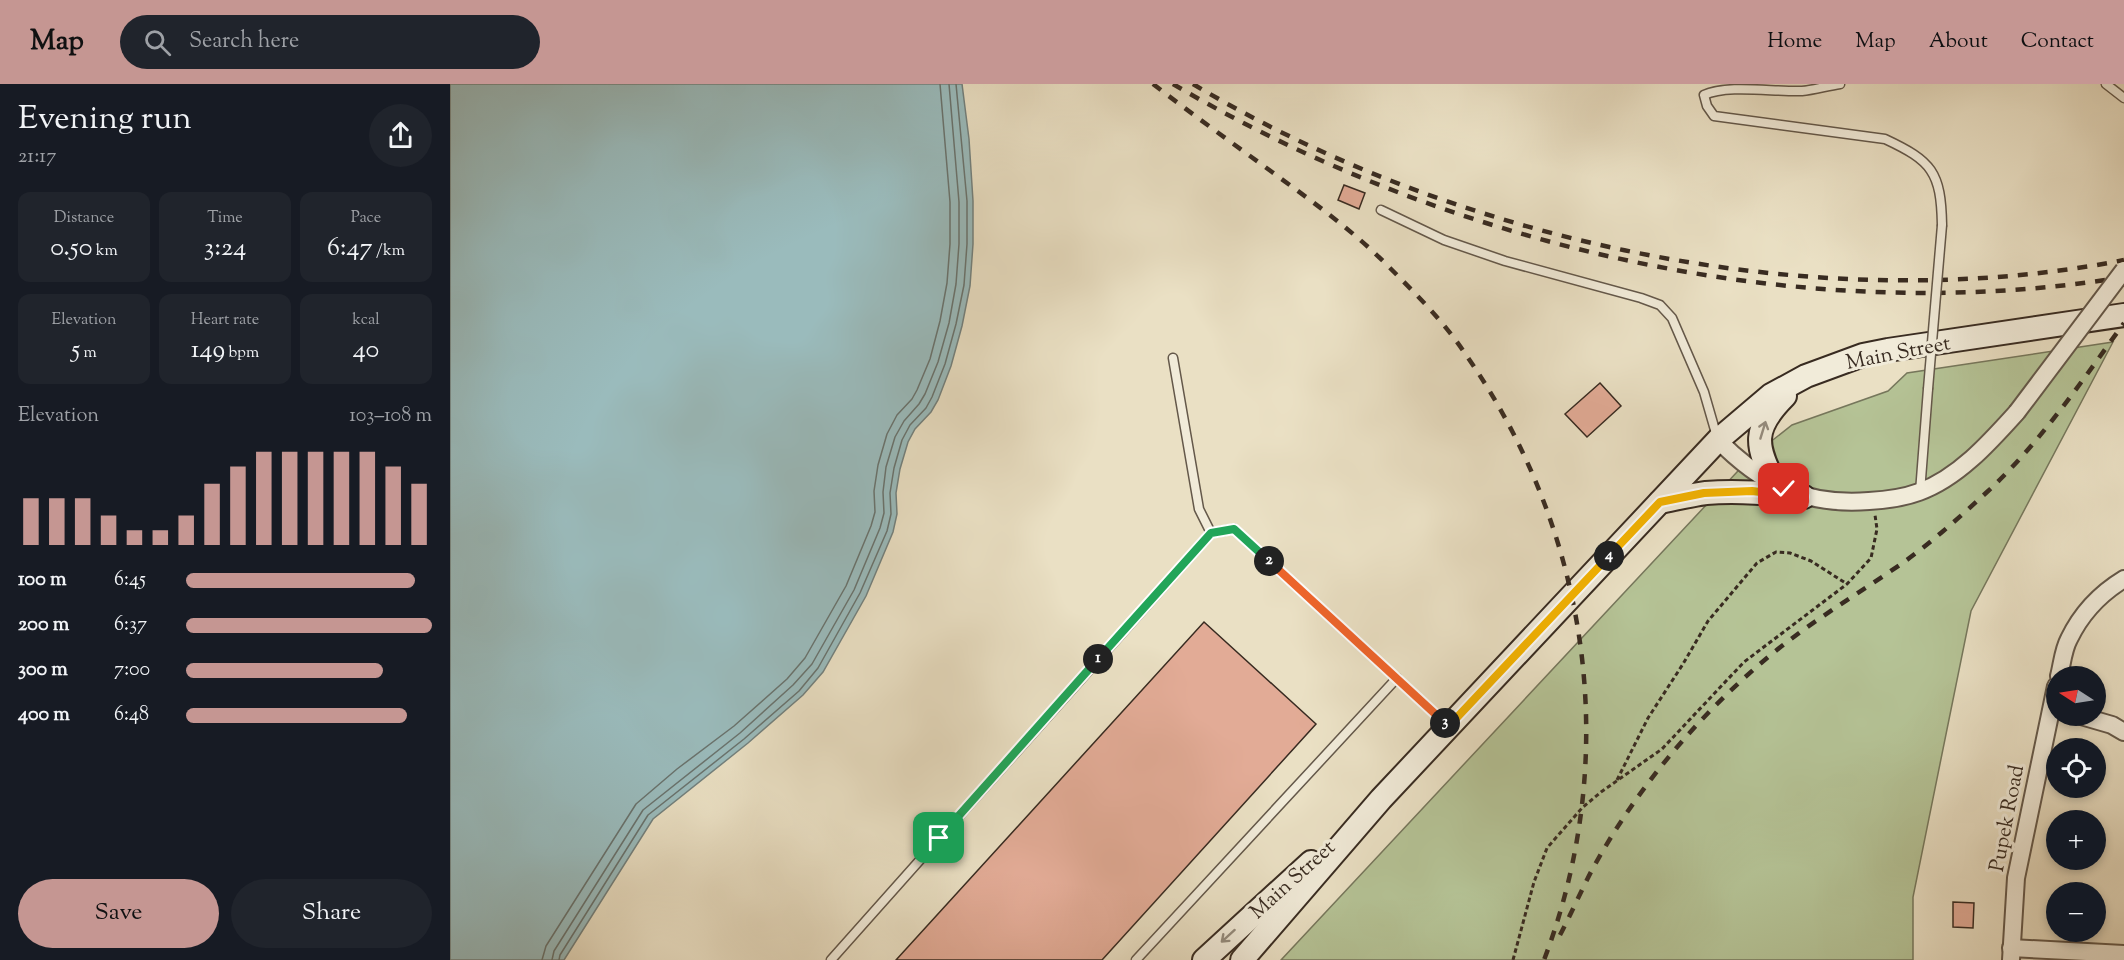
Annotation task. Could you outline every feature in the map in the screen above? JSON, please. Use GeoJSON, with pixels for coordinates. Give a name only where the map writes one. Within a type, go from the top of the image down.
{"type":"FeatureCollection","features":[{"type":"Feature","properties":{"kind":"main road","name":"Main Street"},"geometry":{"type":"LineString","coordinates":[[1242,960],[1381,799],[1448,727],[1718,440],[1771,395],[1806,376],[1863,355],[2124,315]]}},
{"type":"Feature","properties":{"kind":"main road"},"geometry":{"type":"LineString","coordinates":[[1775,484],[1758,446],[1762,429],[1773,408],[1806,376]]}},
{"type":"Feature","properties":{"kind":"main road"},"geometry":{"type":"LineString","coordinates":[[1660,502],[1704,493],[1752,491],[1804,497]]}},
{"type":"Feature","properties":{"kind":"main road","name":"Main Street"},"geometry":{"type":"LineString","coordinates":[[1203,960],[1381,799]]}},
{"type":"Feature","properties":{"kind":"street"},"geometry":{"type":"LineString","coordinates":[[1718,440],[1749,468],[1775,484],[1804,497],[1851,503],[1920,492],[1946,477],[1972,457],[1992,440],[2018,412],[2124,270]]}},
{"type":"Feature","properties":{"kind":"street"},"geometry":{"type":"LineString","coordinates":[[2062,666],[2068,640],[2082,618],[2105,591],[2124,579]]}},
{"type":"Feature","properties":{"kind":"street"},"geometry":{"type":"LineString","coordinates":[[2106,723],[2124,732]]}},
{"type":"Feature","properties":{"kind":"street","name":"Pupek Road"},"geometry":{"type":"LineString","coordinates":[[2011,954],[2016,878],[2050,726]]}},
{"type":"Feature","properties":{"kind":"street"},"geometry":{"type":"LineString","coordinates":[[2011,954],[2124,954]]}},
{"type":"Feature","properties":{"kind":"lane"},"geometry":{"type":"LineString","coordinates":[[1840,84],[1801,91],[1732,85],[1713,87],[1704,95],[1707,106],[1714,116],[1885,139],[1906,149],[1931,167],[1941,197],[1942,225],[1920,492]]}},
{"type":"Feature","properties":{"kind":"lane"},"geometry":{"type":"LineString","coordinates":[[2106,84],[2124,98]]}},
{"type":"Feature","properties":{"kind":"lane"},"geometry":{"type":"LineString","coordinates":[[1381,210],[1444,240],[1505,261],[1660,305],[1672,318],[1695,371],[1704,392],[1718,440]]}},
{"type":"Feature","properties":{"kind":"lane"},"geometry":{"type":"LineString","coordinates":[[1173,358],[1199,509],[1211,533]]}},
{"type":"Feature","properties":{"kind":"lane"},"geometry":{"type":"LineString","coordinates":[[831,960],[1211,533],[1234,529],[1448,727]]}},
{"type":"Feature","properties":{"kind":"lane"},"geometry":{"type":"LineString","coordinates":[[1136,960],[1397,678]]}},
{"type":"Feature","properties":{"kind":"path"},"geometry":{"type":"LineString","coordinates":[[1513,960],[1534,882],[1547,848],[1582,808],[1662,749],[1744,662],[1847,584],[1872,558],[1877,529],[1872,501]]}},
{"type":"Feature","properties":{"kind":"path"},"geometry":{"type":"LineString","coordinates":[[1616,781],[1648,718],[1708,621],[1756,563],[1776,552],[1790,553],[1811,561],[1847,584]]}},
{"type":"Feature","properties":{"kind":"green space"},"geometry":{"type":"Polygon","coordinates":[[[2113,342],[1971,611],[1913,897],[1913,960],[1281,960],[1751,457],[1792,425],[1888,391],[1907,373],[2113,342]]]}},
{"type":"Feature","properties":{"kind":"water"},"geometry":{"type":"Polygon","coordinates":[[[450,84],[962,84],[969,139],[973,201],[970,286],[951,366],[938,400],[931,412],[915,429],[908,442],[896,493],[897,514],[893,532],[866,596],[823,672],[803,695],[748,743],[653,819],[564,960],[450,960],[450,84]]]}},
{"type":"Feature","properties":{"kind":"building"},"geometry":{"type":"Polygon","coordinates":[[[1344,185],[1365,193],[1359,209],[1338,200],[1344,185]]]}},
{"type":"Feature","properties":{"kind":"building"},"geometry":{"type":"Polygon","coordinates":[[[1600,383],[1621,406],[1587,437],[1565,414],[1600,383]]]}},
{"type":"Feature","properties":{"kind":"building"},"geometry":{"type":"Polygon","coordinates":[[[1204,622],[1316,724],[1102,960],[896,960],[1204,622]]]}},
{"type":"Feature","properties":{"kind":"building"},"geometry":{"type":"Polygon","coordinates":[[[1953,902],[1974,903],[1973,928],[1953,927],[1953,902]]]}},
{"type":"Feature","properties":{"kind":"railway"},"geometry":{"type":"LineString","coordinates":[[1153,84],[1363,242],[1420,298],[1464,352],[1507,421],[1541,494],[1565,569],[1580,646],[1586,725],[1582,804],[1568,882],[1544,960]]}},
{"type":"Feature","properties":{"kind":"railway"},"geometry":{"type":"LineString","coordinates":[[1173,84],[1280,141],[1393,190],[1511,231],[1632,262],[1756,282],[1880,292],[2003,291],[2124,277]]}},
{"type":"Feature","properties":{"kind":"railway"},"geometry":{"type":"LineString","coordinates":[[1193,84],[1297,140],[1407,187],[1524,225],[1644,254],[1765,273],[1887,280],[2007,276],[2124,260]]}},
{"type":"Feature","properties":{"kind":"railway"},"geometry":{"type":"LineString","coordinates":[[1560,935],[1609,840],[1648,783],[1692,730],[1741,681],[1783,645],[1915,554],[1987,492],[2043,432],[2124,323]]}},
{"type":"Feature","properties":{"kind":"route"},"geometry":{"type":"LineString","coordinates":[[939,838],[1211,533],[1234,529],[1448,727],[1660,502],[1704,493],[1752,491],[1804,497],[1784,489]]}}]}
